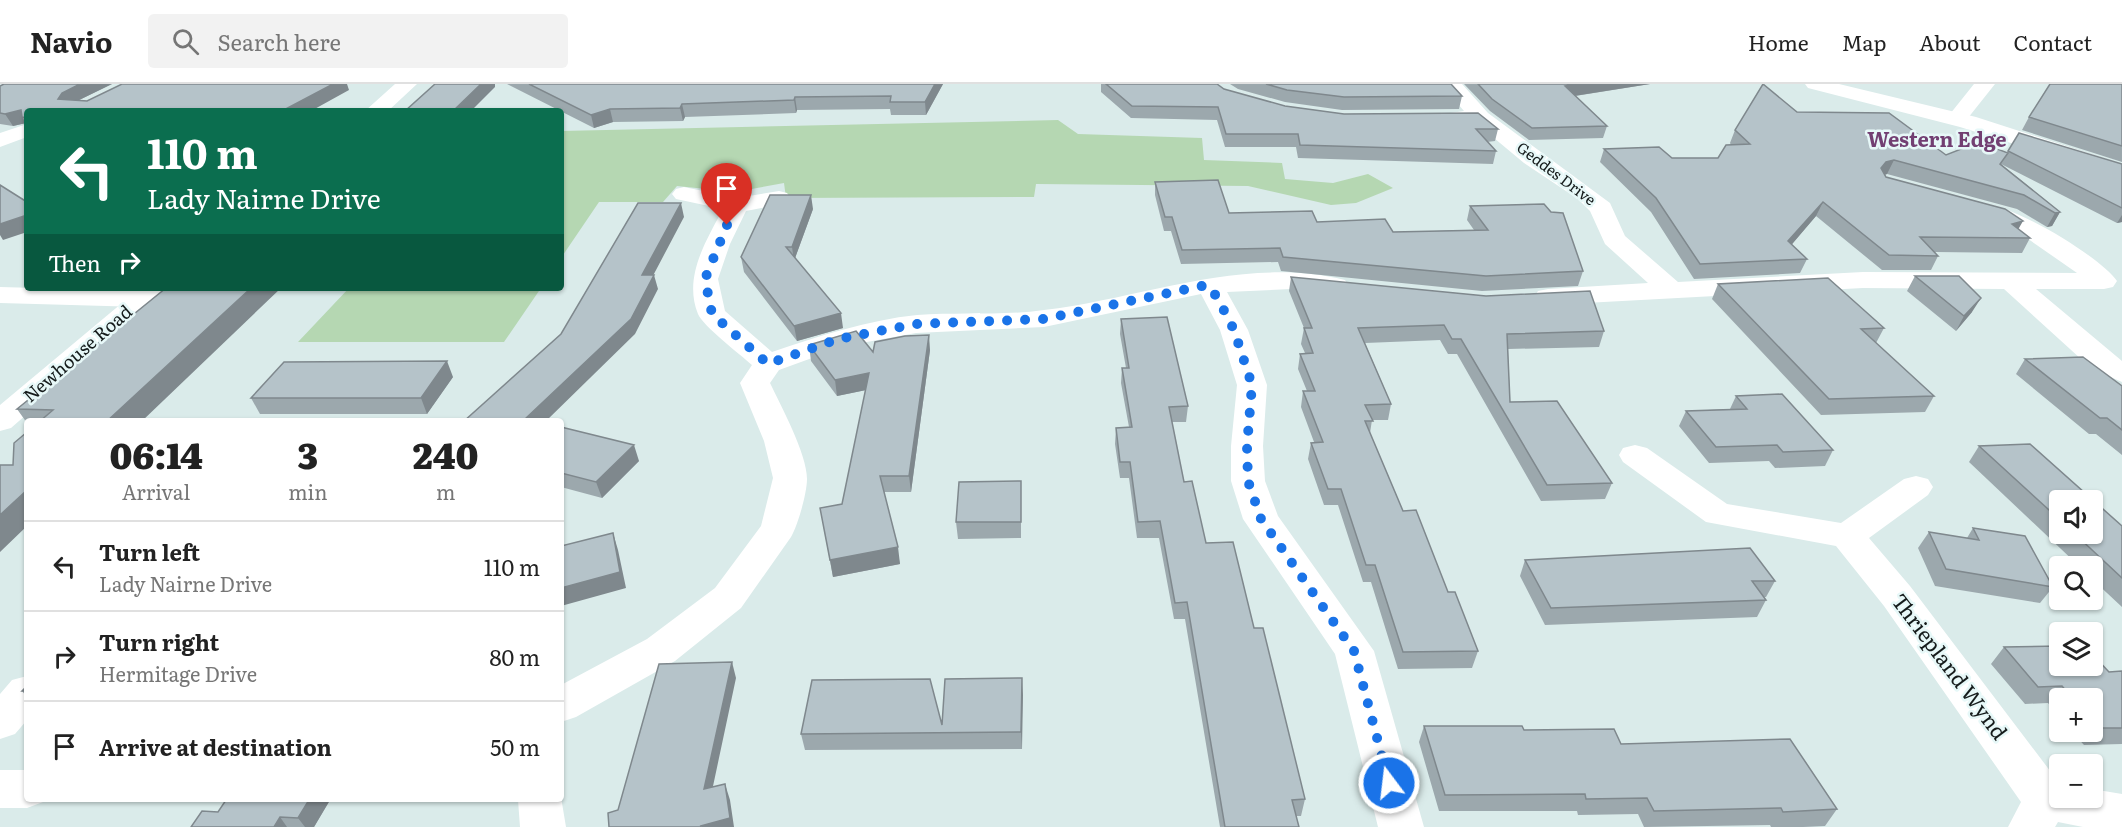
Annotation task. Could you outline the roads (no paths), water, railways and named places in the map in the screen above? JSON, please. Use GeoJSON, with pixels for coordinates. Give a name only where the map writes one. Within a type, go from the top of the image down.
{"type":"FeatureCollection","features":[{"type":"Feature","properties":{"kind":"street"},"geometry":{"type":"LineString","coordinates":[[379,108],[408,84]]}},
{"type":"Feature","properties":{"kind":"street","name":"Geddes Drive"},"geometry":{"type":"LineString","coordinates":[[1451,84],[1481,117],[1532,158],[1586,194],[1601,208],[1614,238],[1671,290]]}},
{"type":"Feature","properties":{"kind":"street"},"geometry":{"type":"LineString","coordinates":[[1815,84],[1957,119],[2122,171]]}},
{"type":"Feature","properties":{"kind":"street"},"geometry":{"type":"LineString","coordinates":[[1957,119],[1985,84]]}},
{"type":"Feature","properties":{"kind":"street"},"geometry":{"type":"LineString","coordinates":[[1435,118],[1481,117]]}},
{"type":"Feature","properties":{"kind":"street"},"geometry":{"type":"LineString","coordinates":[[0,140],[24,131]]}},
{"type":"Feature","properties":{"kind":"street"},"geometry":{"type":"LineString","coordinates":[[684,194],[737,205],[778,198]]}},
{"type":"Feature","properties":{"kind":"street"},"geometry":{"type":"LineString","coordinates":[[1953,201],[2007,216],[2113,281]]}},
{"type":"Feature","properties":{"kind":"street"},"geometry":{"type":"LineString","coordinates":[[737,205],[717,244],[705,279],[712,314],[768,364]]}},
{"type":"Feature","properties":{"kind":"street"},"geometry":{"type":"LineString","coordinates":[[1517,299],[1863,280],[2113,281]]}},
{"type":"Feature","properties":{"kind":"street"},"geometry":{"type":"LineString","coordinates":[[2010,280],[2103,363],[2122,374]]}},
{"type":"Feature","properties":{"kind":"street"},"geometry":{"type":"LineString","coordinates":[[564,703],[661,650],[728,598],[778,528],[790,478],[780,441],[755,383],[768,364],[838,339],[905,326],[1044,319],[1207,285],[1291,281],[1358,288]]}},
{"type":"Feature","properties":{"kind":"street"},"geometry":{"type":"LineString","coordinates":[[1207,285],[1217,297],[1234,330],[1252,385],[1247,446],[1248,481],[1261,519],[1354,651],[1401,827]]}},
{"type":"Feature","properties":{"kind":"street"},"geometry":{"type":"LineString","coordinates":[[0,295],[150,293]]}},
{"type":"Feature","properties":{"kind":"street","name":"Newhouse Road"},"geometry":{"type":"LineString","coordinates":[[0,421],[150,293]]}},
{"type":"Feature","properties":{"kind":"street"},"geometry":{"type":"LineString","coordinates":[[1635,455],[1690,497],[1718,514],[1847,536],[1916,487]]}},
{"type":"Feature","properties":{"kind":"street","name":"Thriepland Wynd"},"geometry":{"type":"LineString","coordinates":[[1847,536],[1924,633],[2039,814],[2122,814]]}},
{"type":"Feature","properties":{"kind":"street"},"geometry":{"type":"LineString","coordinates":[[0,722],[24,695]]}},
{"type":"Feature","properties":{"kind":"street"},"geometry":{"type":"LineString","coordinates":[[0,789],[24,789]]}},
{"type":"Feature","properties":{"kind":"street"},"geometry":{"type":"LineString","coordinates":[[540,802],[543,827]]}},
{"type":"Feature","properties":{"kind":"district","name":"Western Edge"},"geometry":{"type":"Point","coordinates":[1937,140]}}]}
